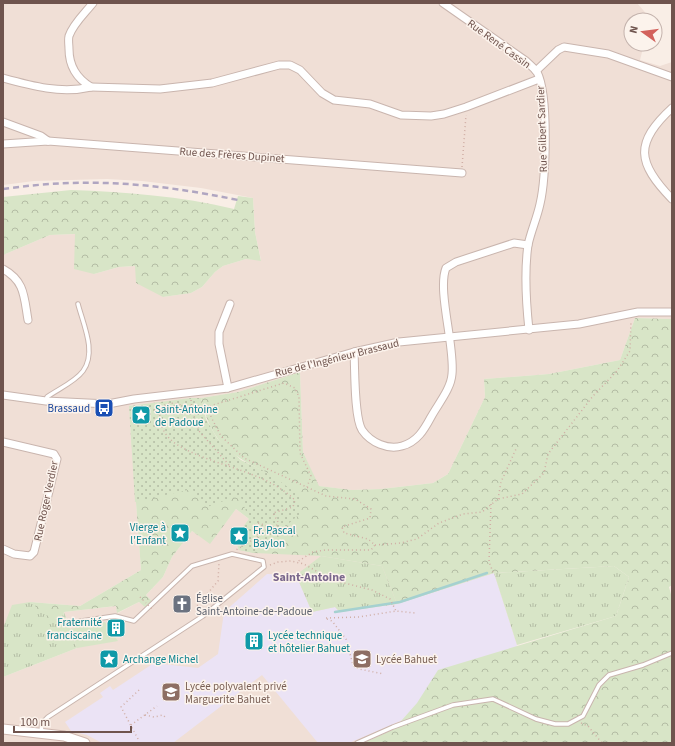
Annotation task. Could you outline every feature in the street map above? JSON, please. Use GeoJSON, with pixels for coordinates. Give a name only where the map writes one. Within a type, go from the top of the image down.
{"type":"FeatureCollection","features":[{"type":"Feature","properties":{"kind":"main road"},"geometry":{"type":"LineString","coordinates":[[3,729],[64,736],[80,742]]}},
{"type":"Feature","properties":{"kind":"main road"},"geometry":{"type":"LineString","coordinates":[[52,735],[67,743]]}},
{"type":"Feature","properties":{"kind":"street"},"geometry":{"type":"LineString","coordinates":[[91,87],[80,80],[72,68],[69,55],[69,36],[75,24],[93,3]]}},
{"type":"Feature","properties":{"kind":"street","name":"Rue René Cassin"},"geometry":{"type":"LineString","coordinates":[[443,3],[526,61],[536,71]]}},
{"type":"Feature","properties":{"kind":"street"},"geometry":{"type":"LineString","coordinates":[[536,71],[558,50],[564,47],[608,54],[672,76]]}},
{"type":"Feature","properties":{"kind":"street"},"geometry":{"type":"LineString","coordinates":[[3,78],[38,87],[61,90],[91,87],[160,89],[212,83],[279,65],[290,65],[300,70],[322,93],[334,100],[370,104],[401,115],[431,116],[444,114],[466,107],[539,79]]}},
{"type":"Feature","properties":{"kind":"street","name":"Rue Gilbert Sardier"},"geometry":{"type":"LineString","coordinates":[[529,330],[526,278],[528,245],[540,205],[545,158],[542,92],[536,71]]}},
{"type":"Feature","properties":{"kind":"street"},"geometry":{"type":"LineString","coordinates":[[672,108],[658,121],[650,132],[646,144],[645,158],[648,169],[655,182],[672,199]]}},
{"type":"Feature","properties":{"kind":"street"},"geometry":{"type":"LineString","coordinates":[[3,122],[41,136],[48,141]]}},
{"type":"Feature","properties":{"kind":"street","name":"Rue des Frères Dupinet"},"geometry":{"type":"LineString","coordinates":[[3,144],[48,141],[462,173]]}},
{"type":"Feature","properties":{"kind":"street"},"geometry":{"type":"LineString","coordinates":[[354,352],[358,419],[362,430],[372,440],[382,445],[395,448],[406,445],[417,438],[424,430],[449,385],[453,366],[443,282],[446,268],[456,262],[514,243],[528,245]]}},
{"type":"Feature","properties":{"kind":"street"},"geometry":{"type":"LineString","coordinates":[[3,269],[14,275],[23,292],[28,320]]}},
{"type":"Feature","properties":{"kind":"street"},"geometry":{"type":"LineString","coordinates":[[228,388],[219,344],[219,332],[230,304]]}},
{"type":"Feature","properties":{"kind":"street","name":"Rue de l'Ingénieur Brassaud"},"geometry":{"type":"LineString","coordinates":[[3,395],[46,401],[108,404],[134,399],[228,388],[354,352],[399,342],[579,324],[631,313],[672,312]]}},
{"type":"Feature","properties":{"kind":"street","name":"Rue Roger Verdier"},"geometry":{"type":"LineString","coordinates":[[3,442],[54,454],[57,459],[34,552],[30,556],[14,554],[3,549]]}},
{"type":"Feature","properties":{"kind":"lane"},"geometry":{"type":"LineString","coordinates":[[46,401],[47,396],[78,376],[87,362],[89,352],[87,336],[78,304]]}},
{"type":"Feature","properties":{"kind":"lane"},"geometry":{"type":"LineString","coordinates":[[41,733],[42,723],[48,717],[203,616],[264,567],[263,561],[232,554],[192,566],[134,621],[115,616],[68,623]]}},
{"type":"Feature","properties":{"kind":"lane"},"geometry":{"type":"LineString","coordinates":[[357,743],[393,727],[453,705],[493,700],[536,719],[555,724],[568,724],[583,716],[599,685],[609,674],[643,665],[672,653]]}},
{"type":"Feature","properties":{"kind":"path"},"geometry":{"type":"LineString","coordinates":[[462,173],[466,107]]}},
{"type":"Feature","properties":{"kind":"path"},"geometry":{"type":"LineString","coordinates":[[210,406],[211,417],[221,436],[244,458],[326,496],[355,499],[371,509],[370,518],[342,527],[344,533],[368,539],[374,544],[401,543],[416,539],[439,523],[462,514],[482,512],[498,499],[522,494],[544,473],[548,454],[592,396],[617,371],[630,351],[631,313]]}},
{"type":"Feature","properties":{"kind":"path"},"geometry":{"type":"LineString","coordinates":[[192,406],[210,406],[284,383],[295,388],[299,397],[300,454],[311,476],[307,487]]}},
{"type":"Feature","properties":{"kind":"path"},"geometry":{"type":"LineString","coordinates":[[190,393],[192,410],[199,431],[229,466]]}},
{"type":"Feature","properties":{"kind":"path"},"geometry":{"type":"LineString","coordinates":[[192,410],[175,402],[167,403],[161,409],[159,417],[165,432],[176,444],[272,483],[295,500],[293,507],[273,513],[278,522],[277,525],[272,528],[259,523],[254,525],[253,529],[259,536],[256,539],[251,539],[232,554]]}},
{"type":"Feature","properties":{"kind":"path"},"geometry":{"type":"LineString","coordinates":[[498,499],[501,482],[516,449]]}},
{"type":"Feature","properties":{"kind":"path"},"geometry":{"type":"LineString","coordinates":[[491,504],[489,562],[492,572]]}},
{"type":"Feature","properties":{"kind":"path"},"geometry":{"type":"LineString","coordinates":[[297,562],[313,552],[325,550],[372,550],[374,544]]}},
{"type":"Feature","properties":{"kind":"path"},"geometry":{"type":"LineString","coordinates":[[200,612],[197,606],[218,582],[219,558]]}},
{"type":"Feature","properties":{"kind":"path"},"geometry":{"type":"LineString","coordinates":[[264,567],[278,562],[297,562],[318,570],[332,580],[372,590],[390,600],[396,611]]}},
{"type":"Feature","properties":{"kind":"path"},"geometry":{"type":"LineString","coordinates":[[140,597],[152,609]]}},
{"type":"Feature","properties":{"kind":"path"},"geometry":{"type":"LineString","coordinates":[[384,674],[359,669],[353,665],[346,639],[332,621],[326,618],[396,611],[415,613]]}},
{"type":"Feature","properties":{"kind":"path"},"geometry":{"type":"LineString","coordinates":[[138,739],[121,707],[139,690]]}},
{"type":"Feature","properties":{"kind":"path"},"geometry":{"type":"LineString","coordinates":[[131,725],[157,706]]}},
{"type":"Feature","properties":{"kind":"path"},"geometry":{"type":"LineString","coordinates":[[145,715],[154,717],[163,715],[166,718]]}},
{"type":"Feature","properties":{"kind":"path"},"geometry":{"type":"LineString","coordinates":[[580,718],[582,724],[588,726],[602,743]]}},
{"type":"Feature","properties":{"kind":"shaded area"},"geometry":{"type":"Polygon","coordinates":[[[3,3],[637,3],[645,12],[623,12],[623,52],[642,52],[640,60],[660,66],[672,62],[672,319],[635,318],[620,360],[549,374],[484,379],[485,397],[448,474],[433,483],[381,489],[352,490],[318,486],[303,452],[300,372],[238,392],[201,398],[129,406],[141,570],[80,606],[30,602],[3,628],[3,255],[50,235],[76,234],[94,274],[119,267],[136,266],[163,297],[191,293],[202,287],[215,272],[223,266],[246,259],[261,260],[255,232],[253,198],[201,188],[142,181],[107,179],[34,181],[3,185],[3,3]]]}},
{"type":"Feature","properties":{"kind":"shaded area"},"geometry":{"type":"Polygon","coordinates":[[[236,509],[249,519],[235,538],[293,553],[382,566],[494,573],[517,645],[438,670],[417,703],[394,729],[364,743],[3,743],[3,677],[77,648],[64,612],[117,606],[118,613],[139,602],[146,607],[152,601],[146,595],[163,577],[172,557],[192,531],[210,543],[236,509]]]}},
{"type":"Feature","properties":{"kind":"shaded area","name":"Lycée Bahuet"},"geometry":{"type":"Polygon","coordinates":[[[494,573],[517,645],[497,696],[433,707],[349,743],[318,743],[262,675],[173,743],[102,743],[87,735],[71,731],[65,722],[103,697],[100,693],[110,686],[113,690],[154,663],[198,668],[218,654],[224,612],[267,574],[296,575],[312,612],[335,607],[340,612],[397,604],[494,573]]]}},
{"type":"Feature","properties":{"kind":"green space"},"geometry":{"type":"Polygon","coordinates":[[[71,190],[153,195],[234,209],[238,196],[253,198],[255,232],[261,261],[246,259],[223,266],[215,272],[202,287],[191,293],[163,297],[136,283],[135,266],[119,267],[94,274],[74,269],[75,234],[50,235],[3,255],[3,197],[71,190]]]}},
{"type":"Feature","properties":{"kind":"green space"},"geometry":{"type":"Polygon","coordinates":[[[635,318],[672,319],[672,585],[669,587],[672,598],[672,743],[364,743],[394,729],[417,703],[438,670],[616,616],[629,577],[614,566],[494,573],[397,604],[382,566],[321,556],[254,553],[239,550],[235,538],[249,519],[236,509],[210,544],[192,531],[172,557],[163,577],[146,595],[152,601],[145,607],[139,602],[117,613],[116,606],[64,612],[63,616],[55,619],[47,618],[46,610],[37,611],[35,605],[30,602],[80,606],[141,570],[131,435],[269,474],[243,460],[224,446],[210,426],[201,398],[238,392],[300,372],[303,452],[319,486],[352,490],[381,489],[433,483],[448,474],[485,397],[484,379],[549,374],[620,360],[635,318]]]}},
{"type":"Feature","properties":{"kind":"green space"},"geometry":{"type":"Polygon","coordinates":[[[201,398],[206,419],[217,438],[241,460],[270,474],[300,496],[301,513],[254,553],[239,550],[235,538],[249,519],[240,495],[207,507],[192,489],[135,502],[129,406],[201,398]]]}},
{"type":"Feature","properties":{"kind":"green space"},"geometry":{"type":"Polygon","coordinates":[[[321,556],[382,566],[397,604],[340,612],[335,607],[312,612],[296,575],[321,556]]]}},
{"type":"Feature","properties":{"kind":"green space"},"geometry":{"type":"Polygon","coordinates":[[[614,566],[629,577],[616,616],[517,645],[494,573],[614,566]]]}},
{"type":"Feature","properties":{"kind":"green space"},"geometry":{"type":"Polygon","coordinates":[[[30,602],[46,610],[55,619],[63,616],[64,612],[77,648],[3,677],[3,628],[12,605],[30,602]]]}},
{"type":"Feature","properties":{"kind":"green space"},"geometry":{"type":"Polygon","coordinates":[[[105,622],[118,641],[77,648],[70,629],[105,622]]]}},
{"type":"Feature","properties":{"kind":"waterway"},"geometry":{"type":"LineString","coordinates":[[335,612],[400,602],[487,573]]}},
{"type":"Feature","properties":{"kind":"railway"},"geometry":{"type":"LineString","coordinates":[[3,189],[63,183],[121,184],[178,189],[238,200]]}},
{"type":"Feature","properties":{"kind":"place","name":"Brassaud"},"geometry":{"type":"Point","coordinates":[104,408]}},
{"type":"Feature","properties":{"kind":"place","name":"Saint-Antoine de Padoue"},"geometry":{"type":"Point","coordinates":[141,415]}},
{"type":"Feature","properties":{"kind":"place","name":"Vierge à l'Enfant"},"geometry":{"type":"Point","coordinates":[180,533]}},
{"type":"Feature","properties":{"kind":"place","name":"Fr. Pascal Baylon"},"geometry":{"type":"Point","coordinates":[239,536]}},
{"type":"Feature","properties":{"kind":"place","name":"Église Saint-Antoine-de-Padoue"},"geometry":{"type":"Point","coordinates":[182,604]}},
{"type":"Feature","properties":{"kind":"place","name":"Fraternité franciscaine"},"geometry":{"type":"Point","coordinates":[116,628]}},
{"type":"Feature","properties":{"kind":"place","name":"Lycée technique et hôtelier Bahuet"},"geometry":{"type":"Point","coordinates":[254,641]}},
{"type":"Feature","properties":{"kind":"place","name":"Archange Michel"},"geometry":{"type":"Point","coordinates":[109,659]}},
{"type":"Feature","properties":{"kind":"place","name":"Lycée Bahuet"},"geometry":{"type":"Point","coordinates":[362,659]}},
{"type":"Feature","properties":{"kind":"place","name":"Lycée polyvalent privé Marguerite Bahuet"},"geometry":{"type":"Point","coordinates":[171,692]}},
{"type":"Feature","properties":{"kind":"district","name":"Saint-Antoine"},"geometry":{"type":"Point","coordinates":[309,577]}}]}
